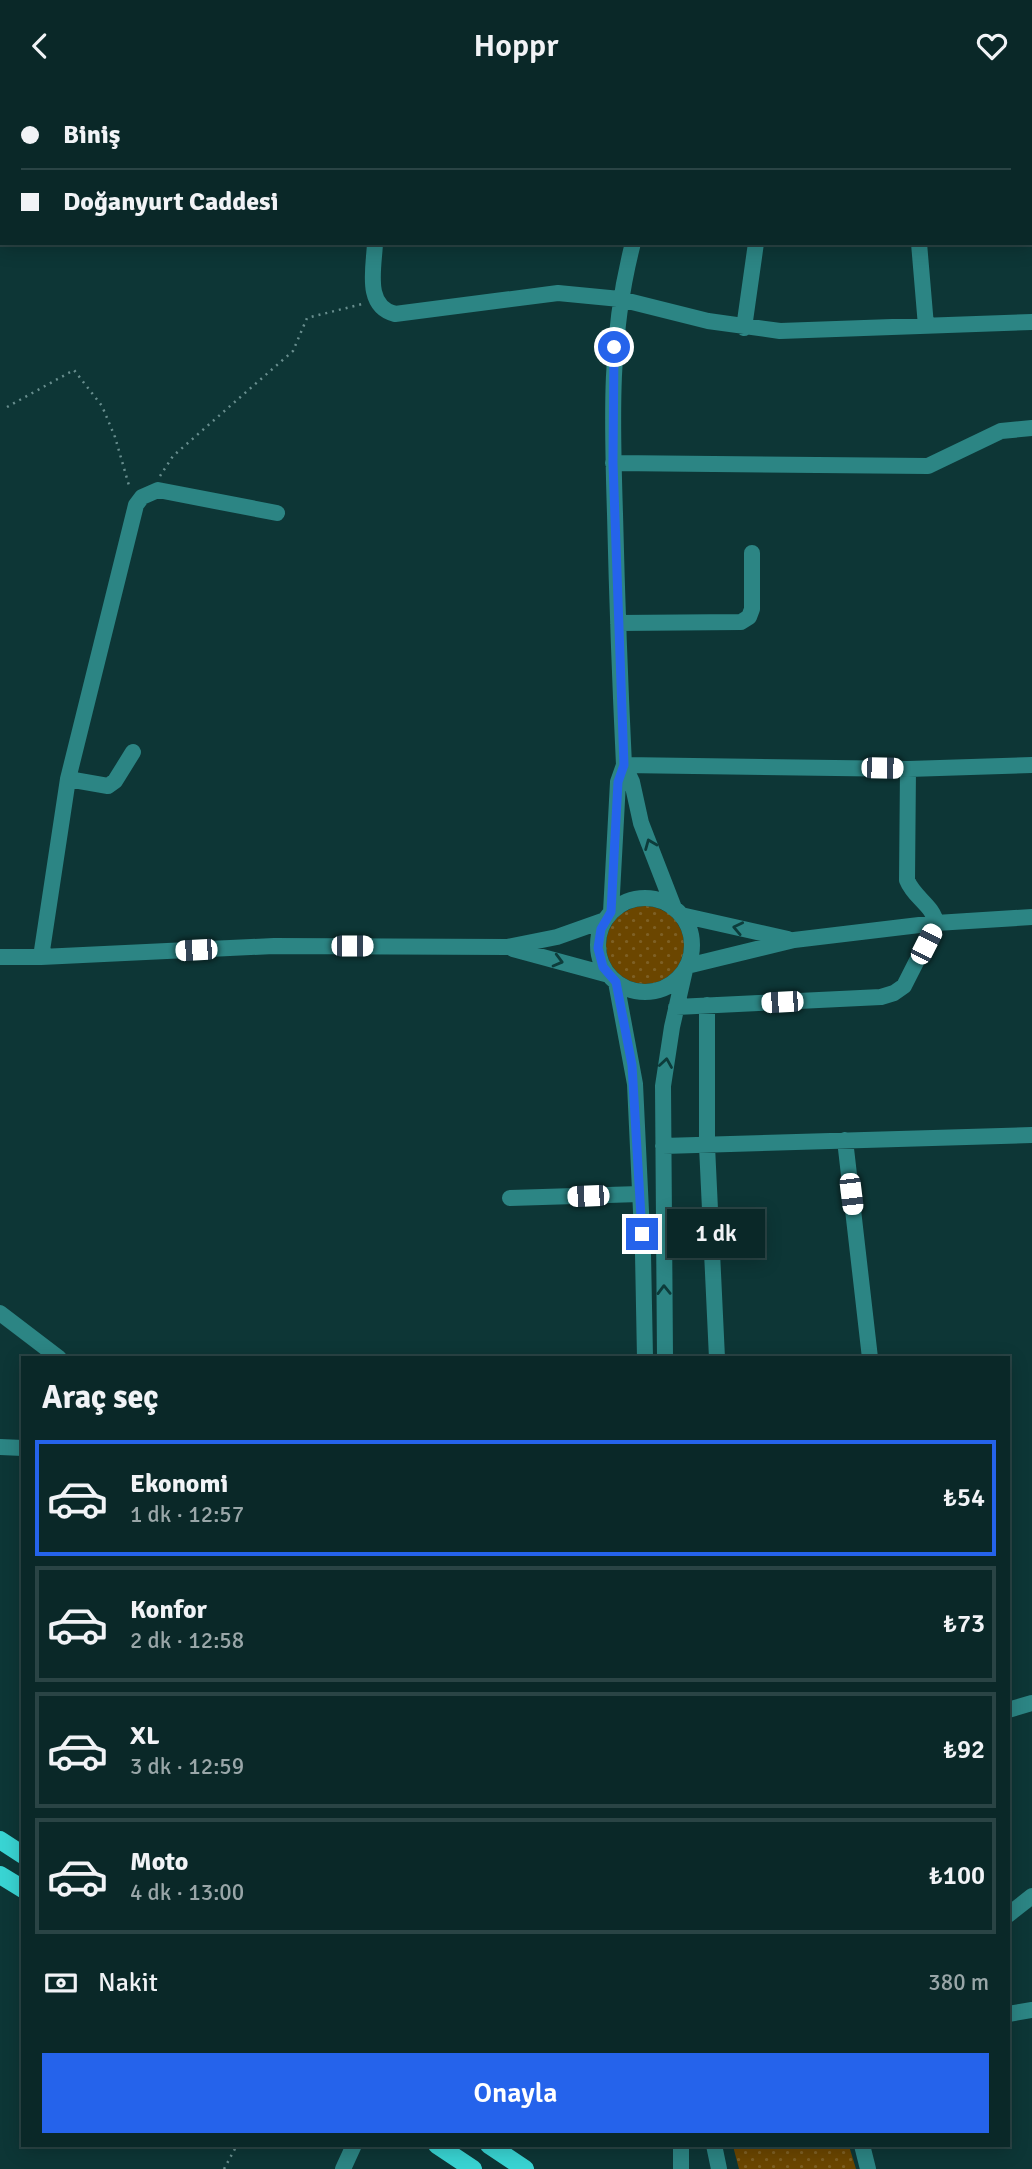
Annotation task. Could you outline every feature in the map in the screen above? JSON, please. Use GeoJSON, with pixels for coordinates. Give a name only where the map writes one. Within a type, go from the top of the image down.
{"type":"FeatureCollection","features":[{"type":"Feature","properties":{"kind":"main road"},"geometry":{"type":"LineString","coordinates":[[0,1840],[21,1854]]}},
{"type":"Feature","properties":{"kind":"main road"},"geometry":{"type":"LineString","coordinates":[[0,1875],[21,1888]]}},
{"type":"Feature","properties":{"kind":"main road"},"geometry":{"type":"LineString","coordinates":[[440,2147],[473,2169]]}},
{"type":"Feature","properties":{"kind":"main road"},"geometry":{"type":"LineString","coordinates":[[492,2147],[525,2169]]}},
{"type":"Feature","properties":{"kind":"street"},"geometry":{"type":"LineString","coordinates":[[375,245],[376,300],[381,307],[395,314],[539,293],[558,293],[620,299],[744,328],[780,331],[1032,322]]}},
{"type":"Feature","properties":{"kind":"street"},"geometry":{"type":"LineString","coordinates":[[633,245],[620,299],[613,371],[613,463],[624,765],[618,782],[608,916],[598,938],[598,948],[603,967],[612,979],[635,1084],[645,1356]]}},
{"type":"Feature","properties":{"kind":"street"},"geometry":{"type":"LineString","coordinates":[[744,328],[756,245]]}},
{"type":"Feature","properties":{"kind":"street"},"geometry":{"type":"LineString","coordinates":[[919,245],[926,325]]}},
{"type":"Feature","properties":{"kind":"street"},"geometry":{"type":"LineString","coordinates":[[613,463],[928,466],[1001,431],[1032,428]]}},
{"type":"Feature","properties":{"kind":"street"},"geometry":{"type":"LineString","coordinates":[[41,957],[68,779],[136,505],[149,492],[158,490],[276,513]]}},
{"type":"Feature","properties":{"kind":"street"},"geometry":{"type":"LineString","coordinates":[[618,623],[745,620],[752,609],[752,553]]}},
{"type":"Feature","properties":{"kind":"street"},"geometry":{"type":"LineString","coordinates":[[68,779],[108,786],[115,781],[133,752]]}},
{"type":"Feature","properties":{"kind":"street"},"geometry":{"type":"LineString","coordinates":[[624,765],[908,769],[1032,765]]}},
{"type":"Feature","properties":{"kind":"street"},"geometry":{"type":"LineString","coordinates":[[624,765],[632,782],[641,823],[677,912],[687,923],[692,942],[676,1007],[663,1086],[665,1356]]}},
{"type":"Feature","properties":{"kind":"street"},"geometry":{"type":"LineString","coordinates":[[676,1007],[881,997],[904,986],[936,923],[933,913],[913,892],[907,880],[908,769]]}},
{"type":"Feature","properties":{"kind":"street"},"geometry":{"type":"LineString","coordinates":[[0,957],[274,946],[507,947],[557,937],[608,916],[627,902],[637,899],[656,900],[677,912],[794,940]]}},
{"type":"Feature","properties":{"kind":"street"},"geometry":{"type":"LineString","coordinates":[[507,947],[612,979],[634,991],[653,991],[671,984],[686,968],[794,940],[936,923],[1032,917]]}},
{"type":"Feature","properties":{"kind":"street"},"geometry":{"type":"LineString","coordinates":[[707,1006],[707,1146],[717,1356]]}},
{"type":"Feature","properties":{"kind":"street"},"geometry":{"type":"LineString","coordinates":[[663,1146],[1032,1135]]}},
{"type":"Feature","properties":{"kind":"street"},"geometry":{"type":"LineString","coordinates":[[845,1140],[870,1356]]}},
{"type":"Feature","properties":{"kind":"street"},"geometry":{"type":"LineString","coordinates":[[510,1198],[640,1194]]}},
{"type":"Feature","properties":{"kind":"street"},"geometry":{"type":"LineString","coordinates":[[0,1313],[56,1356]]}},
{"type":"Feature","properties":{"kind":"street"},"geometry":{"type":"LineString","coordinates":[[0,1447],[21,1448]]}},
{"type":"Feature","properties":{"kind":"street"},"geometry":{"type":"LineString","coordinates":[[1010,1709],[1032,1703]]}},
{"type":"Feature","properties":{"kind":"street"},"geometry":{"type":"LineString","coordinates":[[1010,1913],[1032,1896]]}},
{"type":"Feature","properties":{"kind":"street"},"geometry":{"type":"LineString","coordinates":[[1010,2014],[1032,2010]]}},
{"type":"Feature","properties":{"kind":"street"},"geometry":{"type":"LineString","coordinates":[[343,2169],[353,2147]]}},
{"type":"Feature","properties":{"kind":"street"},"geometry":{"type":"LineString","coordinates":[[681,2147],[681,2169]]}},
{"type":"Feature","properties":{"kind":"street"},"geometry":{"type":"LineString","coordinates":[[714,2147],[719,2169]]}},
{"type":"Feature","properties":{"kind":"street"},"geometry":{"type":"LineString","coordinates":[[862,2147],[868,2169]]}},
{"type":"Feature","properties":{"kind":"path"},"geometry":{"type":"LineString","coordinates":[[149,492],[173,456],[293,351],[307,318],[376,300]]}},
{"type":"Feature","properties":{"kind":"path"},"geometry":{"type":"LineString","coordinates":[[7,407],[74,370],[102,407],[115,437],[136,505]]}},
{"type":"Feature","properties":{"kind":"path"},"geometry":{"type":"LineString","coordinates":[[224,2169],[236,2147]]}},
{"type":"Feature","properties":{"kind":"shaded area"},"geometry":{"type":"Polygon","coordinates":[[[645,906],[660,909],[677,923],[684,945],[681,960],[667,977],[645,984],[630,981],[613,967],[606,945],[609,930],[623,913],[645,906]]]}},
{"type":"Feature","properties":{"kind":"shaded area"},"geometry":{"type":"Polygon","coordinates":[[[733,2147],[849,2147],[856,2169],[739,2169],[733,2147]]]}},
{"type":"Feature","properties":{"kind":"route"},"geometry":{"type":"LineString","coordinates":[[614,347],[613,463],[624,765],[618,782],[611,912],[601,929],[598,948],[603,967],[616,982],[635,1084],[642,1234]]}}]}
